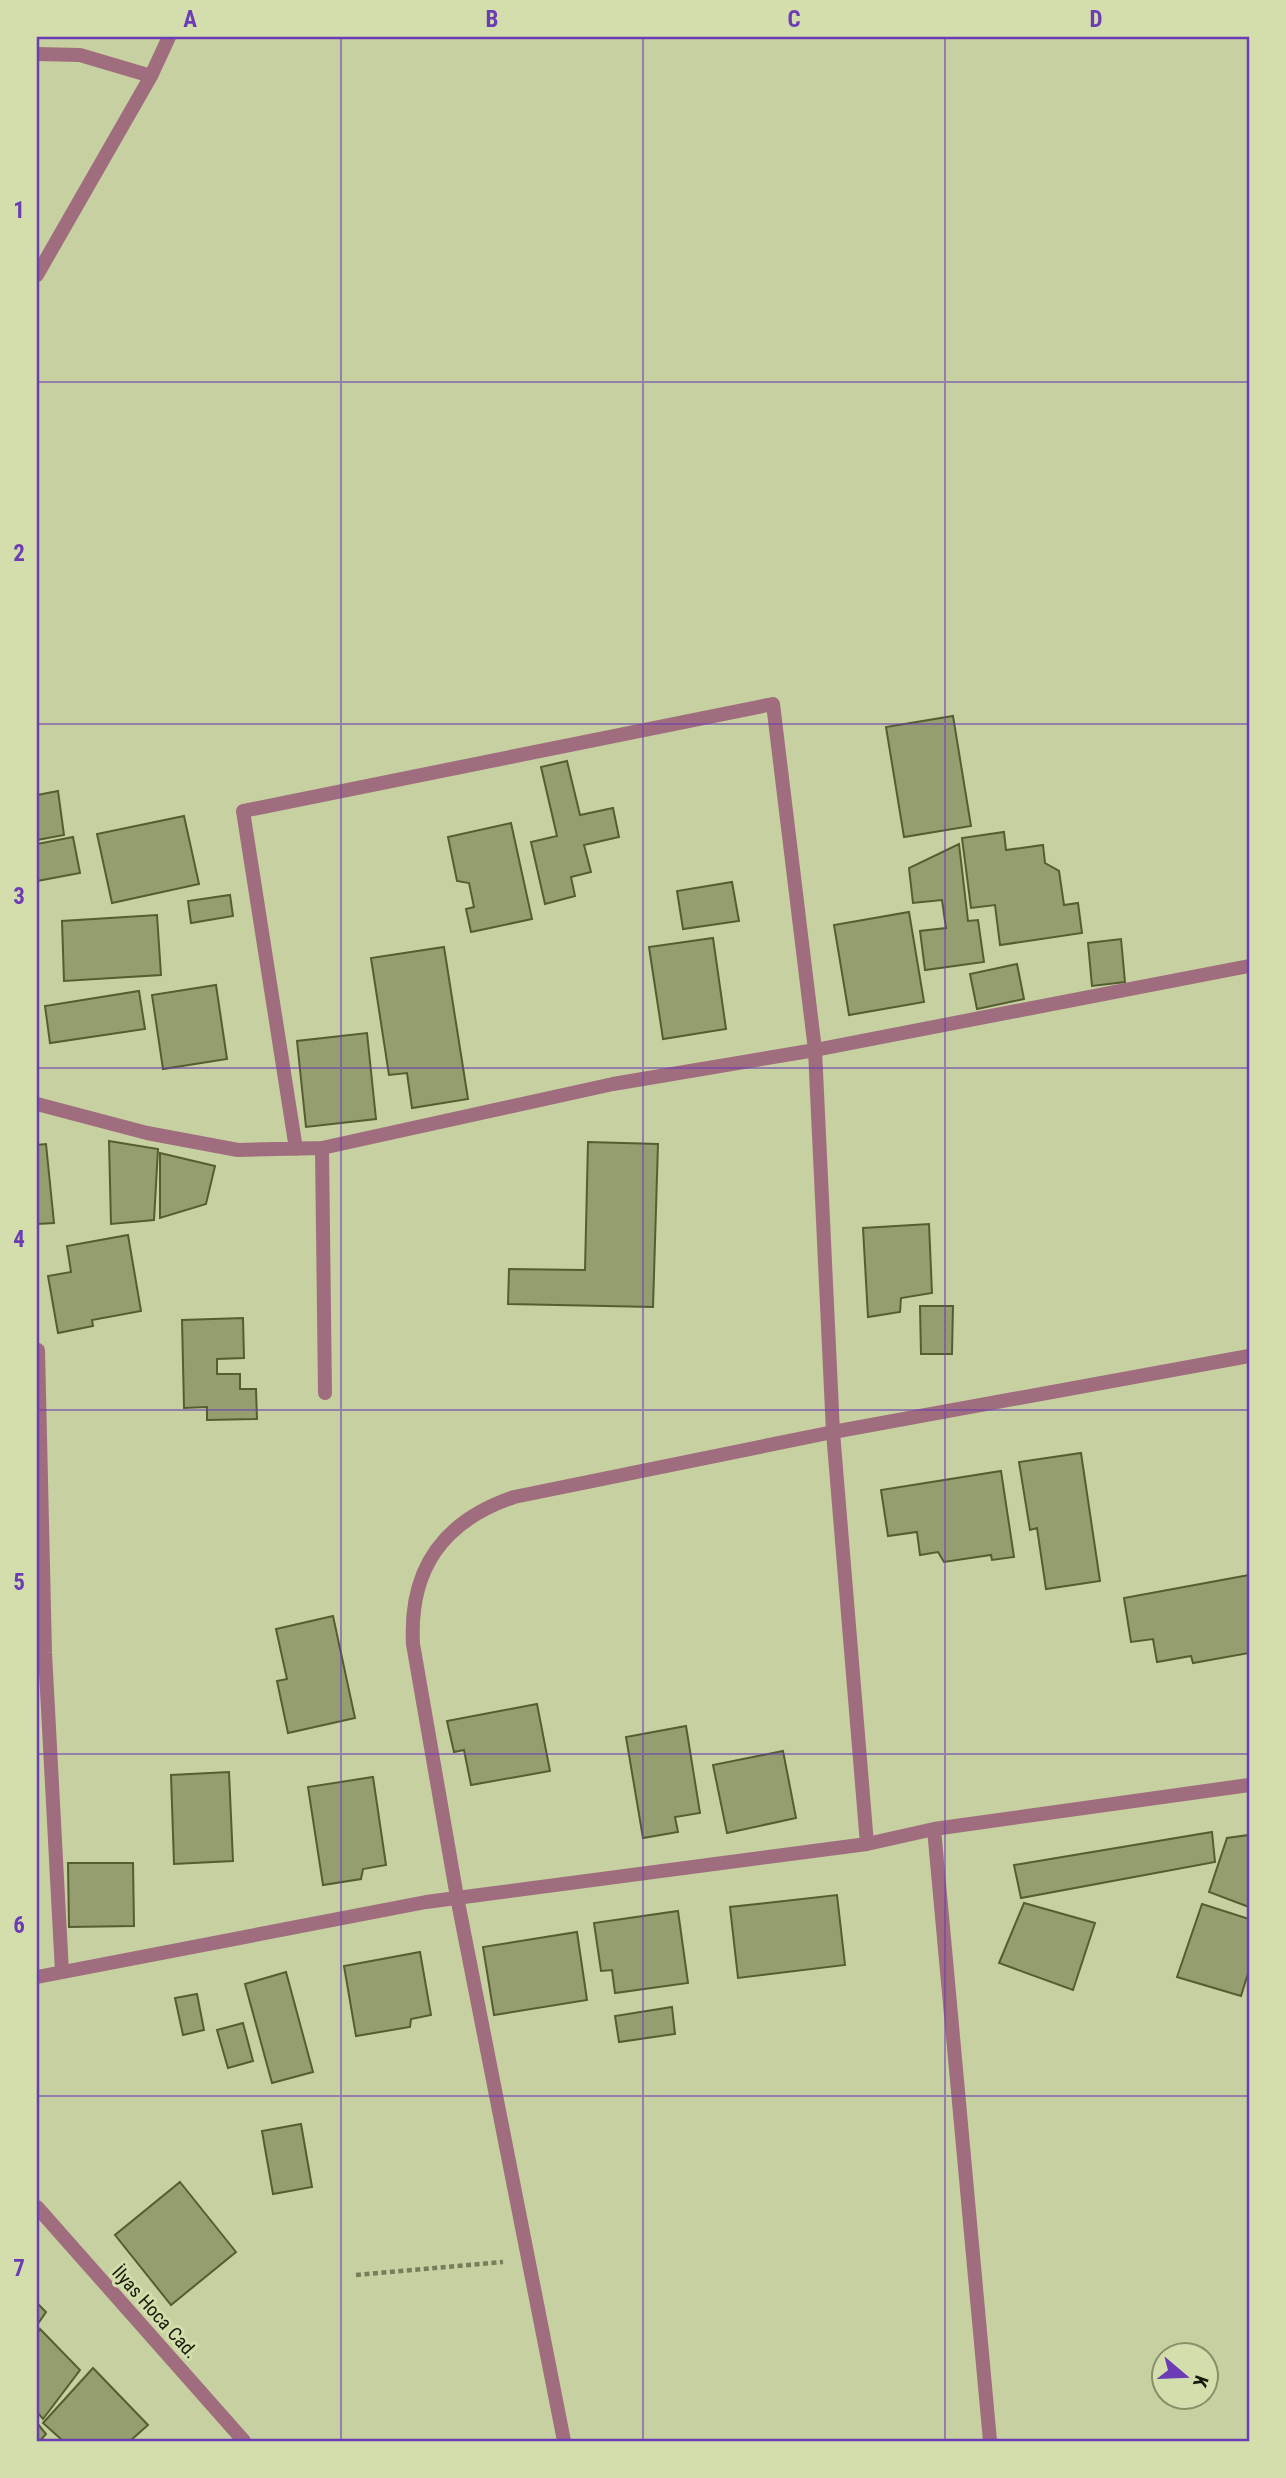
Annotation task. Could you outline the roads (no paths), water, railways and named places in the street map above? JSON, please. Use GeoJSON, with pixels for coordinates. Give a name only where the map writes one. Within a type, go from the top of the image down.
{"type":"FeatureCollection","features":[{"type":"Feature","properties":{"kind":"street"},"geometry":{"type":"LineString","coordinates":[[37,275],[151,76],[169,37]]}},
{"type":"Feature","properties":{"kind":"street"},"geometry":{"type":"LineString","coordinates":[[37,54],[80,55],[128,67],[151,76]]}},
{"type":"Feature","properties":{"kind":"street"},"geometry":{"type":"LineString","coordinates":[[296,1149],[243,811],[773,704],[815,1050],[833,1432],[867,1844]]}},
{"type":"Feature","properties":{"kind":"street"},"geometry":{"type":"LineString","coordinates":[[37,1104],[147,1133],[237,1150],[322,1148],[613,1084],[815,1050],[1249,966]]}},
{"type":"Feature","properties":{"kind":"street"},"geometry":{"type":"LineString","coordinates":[[322,1148],[325,1392]]}},
{"type":"Feature","properties":{"kind":"street"},"geometry":{"type":"LineString","coordinates":[[38,1350],[45,1653],[62,1972]]}},
{"type":"Feature","properties":{"kind":"street"},"geometry":{"type":"LineString","coordinates":[[564,2441],[457,1897],[413,1644],[412,1615],[418,1584],[431,1556],[456,1527],[489,1505],[514,1497],[833,1432],[1249,1356]]}},
{"type":"Feature","properties":{"kind":"street"},"geometry":{"type":"LineString","coordinates":[[37,1977],[457,1897],[867,1844],[934,1829],[1249,1785]]}},
{"type":"Feature","properties":{"kind":"street"},"geometry":{"type":"LineString","coordinates":[[934,1829],[989,2441]]}},
{"type":"Feature","properties":{"kind":"street","name":"İlyas Hoca Cad."},"geometry":{"type":"LineString","coordinates":[[37,2207],[244,2441]]}}]}
